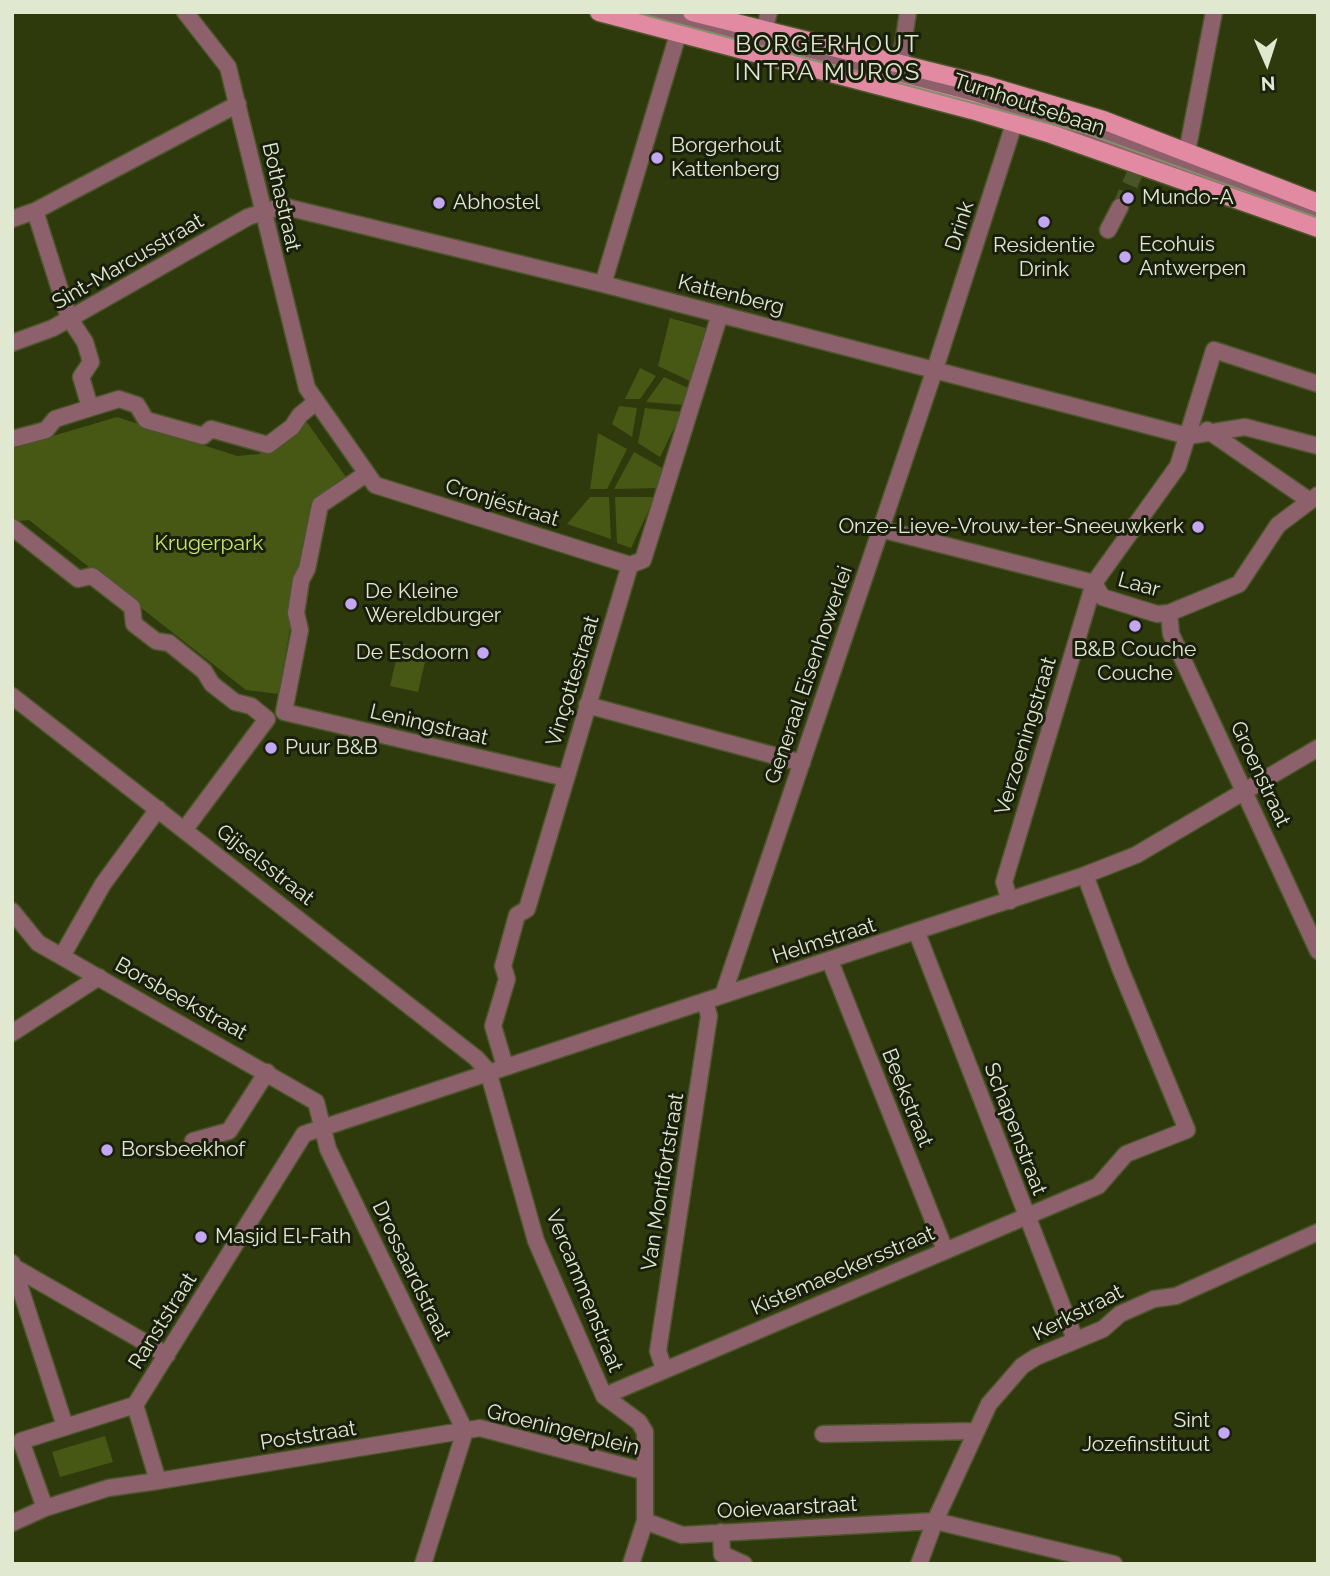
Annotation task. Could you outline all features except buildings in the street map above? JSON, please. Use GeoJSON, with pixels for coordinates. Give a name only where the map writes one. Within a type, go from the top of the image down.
{"type":"FeatureCollection","features":[{"type":"Feature","properties":{"kind":"main road","name":"Turnhoutsebaan"},"geometry":{"type":"LineString","coordinates":[[599,12],[1019,110],[1129,129],[1184,160],[1318,203]]}},
{"type":"Feature","properties":{"kind":"main road","name":"Turnhoutsebaan"},"geometry":{"type":"LineString","coordinates":[[692,12],[900,64],[1019,110],[1136,169],[1196,185],[1318,228]]}},
{"type":"Feature","properties":{"kind":"street","name":"Bothastraat"},"geometry":{"type":"LineString","coordinates":[[186,12],[228,67],[261,211],[307,388],[366,474]]}},
{"type":"Feature","properties":{"kind":"street"},"geometry":{"type":"LineString","coordinates":[[652,12],[1019,110]]}},
{"type":"Feature","properties":{"kind":"street"},"geometry":{"type":"LineString","coordinates":[[764,31],[769,12]]}},
{"type":"Feature","properties":{"kind":"street"},"geometry":{"type":"LineString","coordinates":[[900,64],[908,12]]}},
{"type":"Feature","properties":{"kind":"street"},"geometry":{"type":"LineString","coordinates":[[1196,185],[1184,160],[1214,12]]}},
{"type":"Feature","properties":{"kind":"street"},"geometry":{"type":"LineString","coordinates":[[603,284],[678,31]]}},
{"type":"Feature","properties":{"kind":"street"},"geometry":{"type":"LineString","coordinates":[[12,219],[35,211],[238,104]]}},
{"type":"Feature","properties":{"kind":"street","name":"Drink"},"geometry":{"type":"LineString","coordinates":[[935,369],[1019,110]]}},
{"type":"Feature","properties":{"kind":"street"},"geometry":{"type":"LineString","coordinates":[[1184,160],[1318,214]]}},
{"type":"Feature","properties":{"kind":"street","name":"Kattenberg"},"geometry":{"type":"LineString","coordinates":[[261,211],[282,206],[935,369],[1191,428]]}},
{"type":"Feature","properties":{"kind":"street"},"geometry":{"type":"LineString","coordinates":[[1108,230],[1120,207]]}},
{"type":"Feature","properties":{"kind":"street"},"geometry":{"type":"LineString","coordinates":[[35,211],[69,318],[85,342],[91,362],[81,377],[90,408]]}},
{"type":"Feature","properties":{"kind":"street","name":"Sint-Marcusstraat"},"geometry":{"type":"LineString","coordinates":[[12,343],[53,328],[261,211]]}},
{"type":"Feature","properties":{"kind":"street","name":"Vinçottestraat"},"geometry":{"type":"LineString","coordinates":[[505,1066],[493,1026],[507,979],[503,966],[517,915],[527,909],[630,565],[643,560],[720,314]]}},
{"type":"Feature","properties":{"kind":"street","name":"Laar"},"geometry":{"type":"LineString","coordinates":[[1212,434],[1314,498],[1278,525],[1239,584],[1169,613],[1157,614],[1102,597],[1094,583],[1178,466],[1214,350],[1318,384]]}},
{"type":"Feature","properties":{"kind":"street","name":"Generaal Eisenhowerlei"},"geometry":{"type":"LineString","coordinates":[[723,995],[935,369]]}},
{"type":"Feature","properties":{"kind":"street"},"geometry":{"type":"LineString","coordinates":[[12,439],[46,430],[55,419],[119,399],[137,405],[146,420],[203,436],[211,429],[268,445],[292,428],[300,415],[316,402]]}},
{"type":"Feature","properties":{"kind":"street"},"geometry":{"type":"LineString","coordinates":[[1191,428],[1212,434],[1245,427],[1318,446]]}},
{"type":"Feature","properties":{"kind":"street","name":"Cronjéstraat"},"geometry":{"type":"LineString","coordinates":[[366,474],[375,485],[630,565]]}},
{"type":"Feature","properties":{"kind":"street","name":"Leningstraat"},"geometry":{"type":"LineString","coordinates":[[366,474],[320,505],[307,569],[299,593],[296,613],[300,630],[284,712],[565,778]]}},
{"type":"Feature","properties":{"kind":"street"},"geometry":{"type":"LineString","coordinates":[[12,527],[78,579],[92,576],[132,607],[134,624],[156,641],[169,643],[196,664],[212,684],[235,702],[251,706],[267,719],[185,829]]}},
{"type":"Feature","properties":{"kind":"street"},"geometry":{"type":"LineString","coordinates":[[880,529],[1094,583]]}},
{"type":"Feature","properties":{"kind":"street","name":"Verzoeningstraat"},"geometry":{"type":"LineString","coordinates":[[1010,901],[1004,882],[1094,583]]}},
{"type":"Feature","properties":{"kind":"street","name":"Groenstraat"},"geometry":{"type":"LineString","coordinates":[[1169,613],[1171,634],[1318,951]]}},
{"type":"Feature","properties":{"kind":"street","name":"Gijselsstraat"},"geometry":{"type":"LineString","coordinates":[[12,696],[476,1058],[488,1071]]}},
{"type":"Feature","properties":{"kind":"street"},"geometry":{"type":"LineString","coordinates":[[587,705],[802,763]]}},
{"type":"Feature","properties":{"kind":"street","name":"Helmstraat"},"geometry":{"type":"LineString","coordinates":[[323,1127],[917,933],[1085,875],[1136,855],[1318,748]]}},
{"type":"Feature","properties":{"kind":"street"},"geometry":{"type":"LineString","coordinates":[[62,956],[103,884],[158,809]]}},
{"type":"Feature","properties":{"kind":"street","name":"Kistemaeckersstraat"},"geometry":{"type":"LineString","coordinates":[[604,1396],[664,1368],[1098,1186],[1126,1154],[1187,1130],[1085,875]]}},
{"type":"Feature","properties":{"kind":"street","name":"Borsbeekstraat"},"geometry":{"type":"LineString","coordinates":[[12,911],[38,943],[316,1102],[323,1127]]}},
{"type":"Feature","properties":{"kind":"street","name":"Schapenstraat"},"geometry":{"type":"LineString","coordinates":[[917,933],[1075,1339]]}},
{"type":"Feature","properties":{"kind":"street","name":"Beekstraat"},"geometry":{"type":"LineString","coordinates":[[830,961],[945,1250]]}},
{"type":"Feature","properties":{"kind":"street"},"geometry":{"type":"LineString","coordinates":[[12,1033],[99,977]]}},
{"type":"Feature","properties":{"kind":"street","name":"Van Montfortstraat"},"geometry":{"type":"LineString","coordinates":[[664,1368],[658,1351],[709,1016],[705,1001]]}},
{"type":"Feature","properties":{"kind":"street","name":"Vercammenstraat"},"geometry":{"type":"LineString","coordinates":[[488,1071],[536,1241],[604,1396],[639,1422],[645,1432],[643,1471]]}},
{"type":"Feature","properties":{"kind":"street"},"geometry":{"type":"LineString","coordinates":[[193,1141],[229,1131],[267,1072]]}},
{"type":"Feature","properties":{"kind":"street","name":"Ranststraat"},"geometry":{"type":"LineString","coordinates":[[135,1405],[304,1134],[323,1127]]}},
{"type":"Feature","properties":{"kind":"street","name":"Drossaardstraat"},"geometry":{"type":"LineString","coordinates":[[323,1127],[328,1149],[465,1431]]}},
{"type":"Feature","properties":{"kind":"street","name":"Kerkstraat"},"geometry":{"type":"LineString","coordinates":[[919,1564],[975,1431],[989,1405],[1009,1378],[1036,1357],[1104,1329],[1120,1314],[1143,1304],[1176,1296],[1318,1232]]}},
{"type":"Feature","properties":{"kind":"street"},"geometry":{"type":"LineString","coordinates":[[13,1265],[167,1355]]}},
{"type":"Feature","properties":{"kind":"street"},"geometry":{"type":"LineString","coordinates":[[13,1265],[65,1426]]}},
{"type":"Feature","properties":{"kind":"street"},"geometry":{"type":"LineString","coordinates":[[46,1508],[17,1439],[135,1405],[158,1481]]}},
{"type":"Feature","properties":{"kind":"street","name":"Groeningerplein"},"geometry":{"type":"LineString","coordinates":[[465,1431],[480,1428],[643,1471],[645,1521]]}},
{"type":"Feature","properties":{"kind":"street"},"geometry":{"type":"LineString","coordinates":[[423,1564],[465,1431]]}},
{"type":"Feature","properties":{"kind":"street","name":"Poststraat"},"geometry":{"type":"LineString","coordinates":[[12,1523],[46,1508],[108,1488],[465,1431]]}},
{"type":"Feature","properties":{"kind":"street"},"geometry":{"type":"LineString","coordinates":[[823,1434],[975,1431]]}},
{"type":"Feature","properties":{"kind":"street"},"geometry":{"type":"LineString","coordinates":[[631,1564],[645,1521]]}},
{"type":"Feature","properties":{"kind":"street","name":"Ooievaarstraat"},"geometry":{"type":"LineString","coordinates":[[645,1521],[682,1535],[935,1521],[1114,1564]]}},
{"type":"Feature","properties":{"kind":"street"},"geometry":{"type":"LineString","coordinates":[[721,1532],[722,1554],[744,1564]]}},
{"type":"Feature","properties":{"kind":"green space"},"geometry":{"type":"Polygon","coordinates":[[[670,318],[706,328],[690,381],[658,366],[670,318]]]}},
{"type":"Feature","properties":{"kind":"green space"},"geometry":{"type":"Polygon","coordinates":[[[640,368],[656,376],[640,399],[625,399],[640,368]]]}},
{"type":"Feature","properties":{"kind":"green space"},"geometry":{"type":"Polygon","coordinates":[[[664,377],[690,389],[684,405],[646,402],[664,377]]]}},
{"type":"Feature","properties":{"kind":"green space"},"geometry":{"type":"Polygon","coordinates":[[[619,406],[637,408],[632,437],[612,424],[619,406]]]}},
{"type":"Feature","properties":{"kind":"green space"},"geometry":{"type":"Polygon","coordinates":[[[645,408],[682,412],[660,457],[638,443],[645,408]]]}},
{"type":"Feature","properties":{"kind":"green space","name":"Krugerpark"},"geometry":{"type":"Polygon","coordinates":[[[117,417],[237,456],[259,454],[306,421],[346,477],[311,502],[279,694],[246,690],[29,520],[19,521],[12,516],[12,448],[117,417]]]}},
{"type":"Feature","properties":{"kind":"green space"},"geometry":{"type":"Polygon","coordinates":[[[598,433],[627,449],[607,489],[590,489],[598,433]]]}},
{"type":"Feature","properties":{"kind":"green space"},"geometry":{"type":"Polygon","coordinates":[[[634,452],[664,469],[659,488],[614,489],[634,452]]]}},
{"type":"Feature","properties":{"kind":"green space"},"geometry":{"type":"Polygon","coordinates":[[[590,497],[609,497],[611,539],[567,524],[590,497]]]}},
{"type":"Feature","properties":{"kind":"green space"},"geometry":{"type":"Polygon","coordinates":[[[615,497],[655,497],[631,548],[617,543],[615,497]]]}},
{"type":"Feature","properties":{"kind":"green space"},"geometry":{"type":"Polygon","coordinates":[[[400,643],[428,649],[418,692],[390,686],[400,643]]]}},
{"type":"Feature","properties":{"kind":"green space"},"geometry":{"type":"Polygon","coordinates":[[[105,1436],[113,1462],[60,1477],[52,1452],[105,1436]]]}},
{"type":"Feature","properties":{"kind":"tunnel"},"geometry":{"type":"LineString","coordinates":[[1120,207],[1135,173]]}},
{"type":"Feature","properties":{"kind":"tram line"},"geometry":{"type":"LineString","coordinates":[[634,12],[1085,133],[1318,218]]}},
{"type":"Feature","properties":{"kind":"place","name":"Borgerhout Kattenberg"},"geometry":{"type":"Point","coordinates":[657,158]}},
{"type":"Feature","properties":{"kind":"place","name":"Mundo-A"},"geometry":{"type":"Point","coordinates":[1128,198]}},
{"type":"Feature","properties":{"kind":"place","name":"Abhostel"},"geometry":{"type":"Point","coordinates":[439,203]}},
{"type":"Feature","properties":{"kind":"place","name":"Residentie Drink"},"geometry":{"type":"Point","coordinates":[1044,222]}},
{"type":"Feature","properties":{"kind":"place","name":"Ecohuis Antwerpen"},"geometry":{"type":"Point","coordinates":[1125,257]}},
{"type":"Feature","properties":{"kind":"place","name":"Onze-Lieve-Vrouw-ter-Sneeuwkerk"},"geometry":{"type":"Point","coordinates":[1198,527]}},
{"type":"Feature","properties":{"kind":"place","name":"De Kleine Wereldburger"},"geometry":{"type":"Point","coordinates":[351,604]}},
{"type":"Feature","properties":{"kind":"place","name":"B&B Couche Couche"},"geometry":{"type":"Point","coordinates":[1135,626]}},
{"type":"Feature","properties":{"kind":"place","name":"De Esdoorn"},"geometry":{"type":"Point","coordinates":[483,653]}},
{"type":"Feature","properties":{"kind":"place","name":"Puur B&B"},"geometry":{"type":"Point","coordinates":[271,748]}},
{"type":"Feature","properties":{"kind":"place","name":"Borsbeekhof"},"geometry":{"type":"Point","coordinates":[107,1150]}},
{"type":"Feature","properties":{"kind":"place","name":"Masjid El-Fath"},"geometry":{"type":"Point","coordinates":[201,1237]}},
{"type":"Feature","properties":{"kind":"place","name":"Sint Jozefinstituut"},"geometry":{"type":"Point","coordinates":[1224,1433]}},
{"type":"Feature","properties":{"kind":"district","name":"BORGERHOUT INTRA MUROS"},"geometry":{"type":"Point","coordinates":[828,59]}}]}
